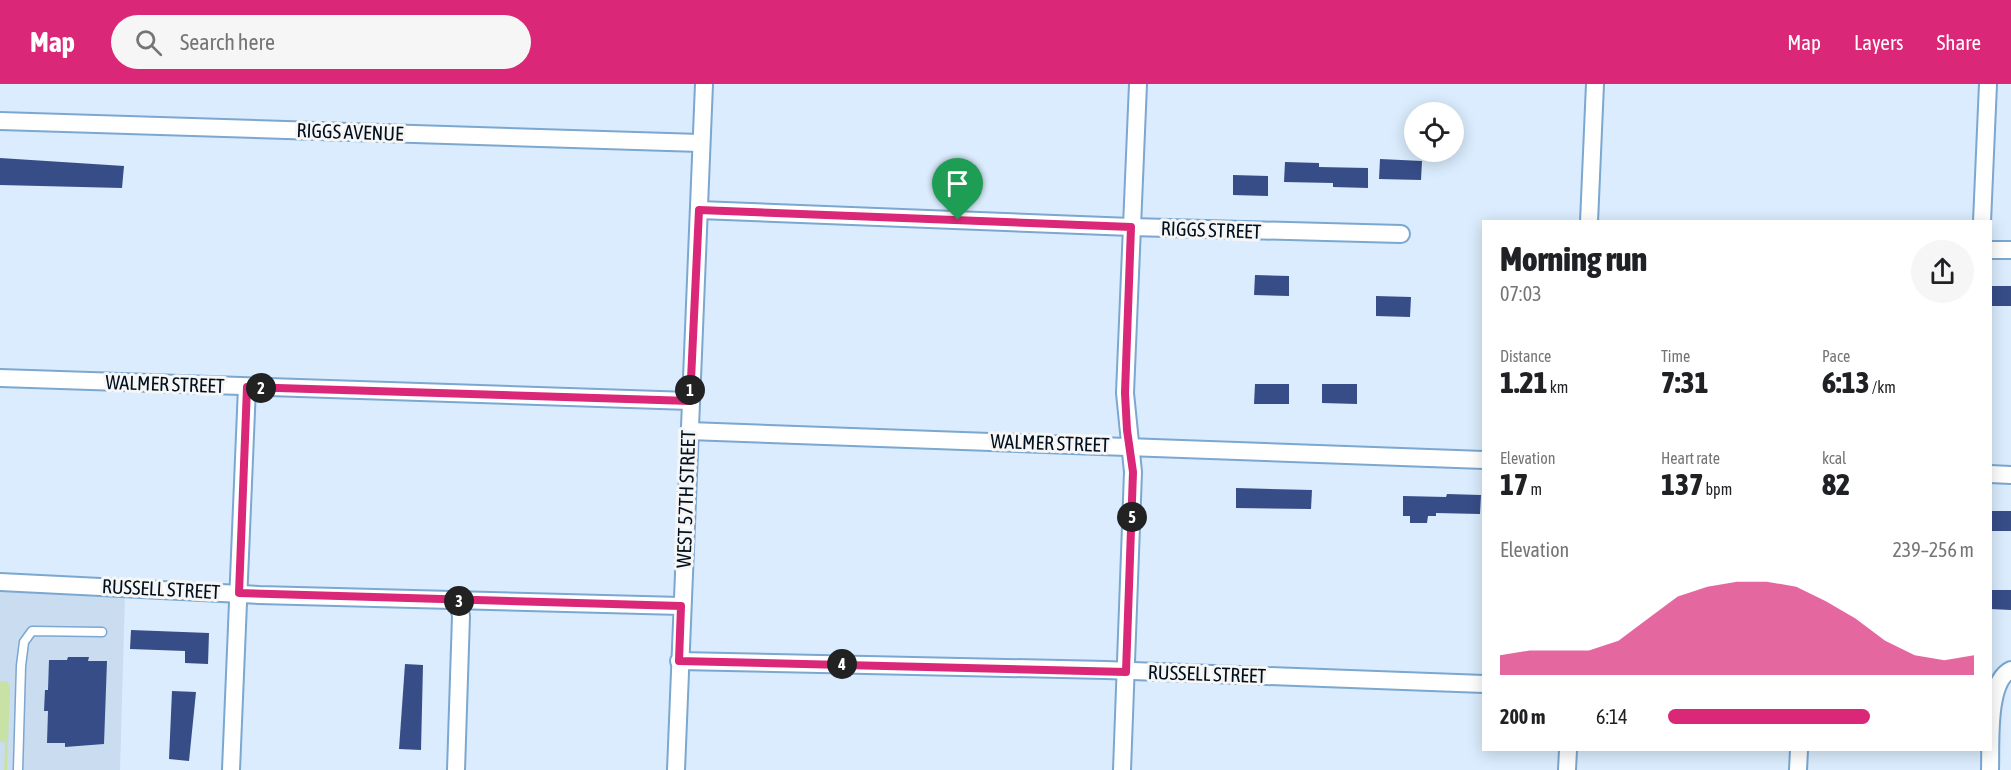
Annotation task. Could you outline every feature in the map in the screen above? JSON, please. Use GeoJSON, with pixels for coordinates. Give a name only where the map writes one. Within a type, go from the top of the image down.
{"type":"FeatureCollection","features":[{"type":"Feature","properties":{"kind":"street","name":"WEST 57TH STREET"},"geometry":{"type":"LineString","coordinates":[[676,770],[704,84]]}},
{"type":"Feature","properties":{"kind":"street"},"geometry":{"type":"LineString","coordinates":[[1122,770],[1133,472],[1125,393],[1138,84]]}},
{"type":"Feature","properties":{"kind":"street"},"geometry":{"type":"LineString","coordinates":[[1589,220],[1595,84]]}},
{"type":"Feature","properties":{"kind":"street"},"geometry":{"type":"LineString","coordinates":[[1982,220],[1988,84]]}},
{"type":"Feature","properties":{"kind":"street","name":"RIGGS AVENUE"},"geometry":{"type":"LineString","coordinates":[[0,122],[700,143]]}},
{"type":"Feature","properties":{"kind":"street","name":"RIGGS STREET"},"geometry":{"type":"LineString","coordinates":[[699,210],[1131,227],[1401,234]]}},
{"type":"Feature","properties":{"kind":"street"},"geometry":{"type":"LineString","coordinates":[[1992,250],[2011,250]]}},
{"type":"Feature","properties":{"kind":"street","name":"WALMER STREET"},"geometry":{"type":"LineString","coordinates":[[0,378],[690,401]]}},
{"type":"Feature","properties":{"kind":"street"},"geometry":{"type":"LineString","coordinates":[[231,770],[247,387]]}},
{"type":"Feature","properties":{"kind":"street","name":"WALMER STREET"},"geometry":{"type":"LineString","coordinates":[[689,431],[1482,460]]}},
{"type":"Feature","properties":{"kind":"street"},"geometry":{"type":"LineString","coordinates":[[1992,474],[2011,475]]}},
{"type":"Feature","properties":{"kind":"street","name":"RUSSELL STREET"},"geometry":{"type":"LineString","coordinates":[[0,582],[458,601],[681,606]]}},
{"type":"Feature","properties":{"kind":"street"},"geometry":{"type":"LineString","coordinates":[[456,770],[461,616],[458,601]]}},
{"type":"Feature","properties":{"kind":"street","name":"RUSSELL STREET"},"geometry":{"type":"LineString","coordinates":[[679,661],[1482,684]]}},
{"type":"Feature","properties":{"kind":"street"},"geometry":{"type":"LineString","coordinates":[[1992,732],[1994,693],[2000,680],[2010,671]]}},
{"type":"Feature","properties":{"kind":"street"},"geometry":{"type":"LineString","coordinates":[[1567,770],[1568,751]]}},
{"type":"Feature","properties":{"kind":"street"},"geometry":{"type":"LineString","coordinates":[[1798,770],[1799,751]]}},
{"type":"Feature","properties":{"kind":"street"},"geometry":{"type":"LineString","coordinates":[[1990,770],[1991,751]]}},
{"type":"Feature","properties":{"kind":"lane"},"geometry":{"type":"LineString","coordinates":[[18,770],[21,666],[24,642],[32,631],[102,632]]}},
{"type":"Feature","properties":{"kind":"shaded area"},"geometry":{"type":"Polygon","coordinates":[[[0,589],[125,594],[120,770],[0,770],[0,589]]]}},
{"type":"Feature","properties":{"kind":"green space"},"geometry":{"type":"Polygon","coordinates":[[[0,681],[8,682],[10,689],[7,770],[4,770],[5,742],[0,742],[0,681]]]}},
{"type":"Feature","properties":{"kind":"building"},"geometry":{"type":"Polygon","coordinates":[[[0,158],[124,166],[122,188],[0,185],[0,158]]]}},
{"type":"Feature","properties":{"kind":"building"},"geometry":{"type":"Polygon","coordinates":[[[1380,159],[1422,162],[1421,180],[1379,179],[1380,159]]]}},
{"type":"Feature","properties":{"kind":"building"},"geometry":{"type":"Polygon","coordinates":[[[1285,162],[1319,163],[1319,167],[1368,168],[1368,188],[1333,187],[1333,183],[1284,182],[1285,162]]]}},
{"type":"Feature","properties":{"kind":"building"},"geometry":{"type":"Polygon","coordinates":[[[1233,175],[1268,176],[1268,196],[1233,195],[1233,175]]]}},
{"type":"Feature","properties":{"kind":"building"},"geometry":{"type":"Polygon","coordinates":[[[1255,275],[1289,276],[1289,296],[1254,295],[1255,275]]]}},
{"type":"Feature","properties":{"kind":"building"},"geometry":{"type":"Polygon","coordinates":[[[1992,286],[2011,286],[2011,306],[1992,306],[1992,286]]]}},
{"type":"Feature","properties":{"kind":"building"},"geometry":{"type":"Polygon","coordinates":[[[1376,296],[1411,297],[1410,317],[1376,316],[1376,296]]]}},
{"type":"Feature","properties":{"kind":"building"},"geometry":{"type":"Polygon","coordinates":[[[1255,384],[1289,384],[1289,404],[1254,404],[1255,384]]]}},
{"type":"Feature","properties":{"kind":"building"},"geometry":{"type":"Polygon","coordinates":[[[1322,384],[1357,384],[1357,404],[1322,403],[1322,384]]]}},
{"type":"Feature","properties":{"kind":"building"},"geometry":{"type":"Polygon","coordinates":[[[1236,488],[1312,490],[1311,509],[1236,508],[1236,488]]]}},
{"type":"Feature","properties":{"kind":"building"},"geometry":{"type":"Polygon","coordinates":[[[1447,494],[1481,495],[1480,514],[1436,513],[1436,516],[1428,516],[1427,523],[1410,523],[1410,516],[1403,516],[1403,496],[1446,497],[1447,494]]]}},
{"type":"Feature","properties":{"kind":"building"},"geometry":{"type":"Polygon","coordinates":[[[1992,511],[2011,511],[2011,531],[1992,531],[1992,511]]]}},
{"type":"Feature","properties":{"kind":"building"},"geometry":{"type":"Polygon","coordinates":[[[1992,590],[2011,590],[2011,610],[1992,609],[1992,590]]]}},
{"type":"Feature","properties":{"kind":"building"},"geometry":{"type":"Polygon","coordinates":[[[131,630],[209,633],[208,664],[185,663],[185,651],[130,649],[131,630]]]}},
{"type":"Feature","properties":{"kind":"building"},"geometry":{"type":"Polygon","coordinates":[[[68,657],[89,657],[88,661],[107,661],[104,744],[65,747],[65,743],[47,743],[48,711],[44,711],[45,690],[48,690],[49,660],[67,660],[68,657]]]}},
{"type":"Feature","properties":{"kind":"building"},"geometry":{"type":"Polygon","coordinates":[[[405,664],[423,665],[421,750],[399,749],[405,664]]]}},
{"type":"Feature","properties":{"kind":"building"},"geometry":{"type":"Polygon","coordinates":[[[172,691],[196,692],[189,761],[169,759],[172,691]]]}},
{"type":"Feature","properties":{"kind":"route"},"geometry":{"type":"LineString","coordinates":[[699,210],[958,220],[1131,227],[1125,413],[1133,472],[1126,672],[679,661],[681,606],[239,593],[247,387],[690,401],[699,210]]}}]}
